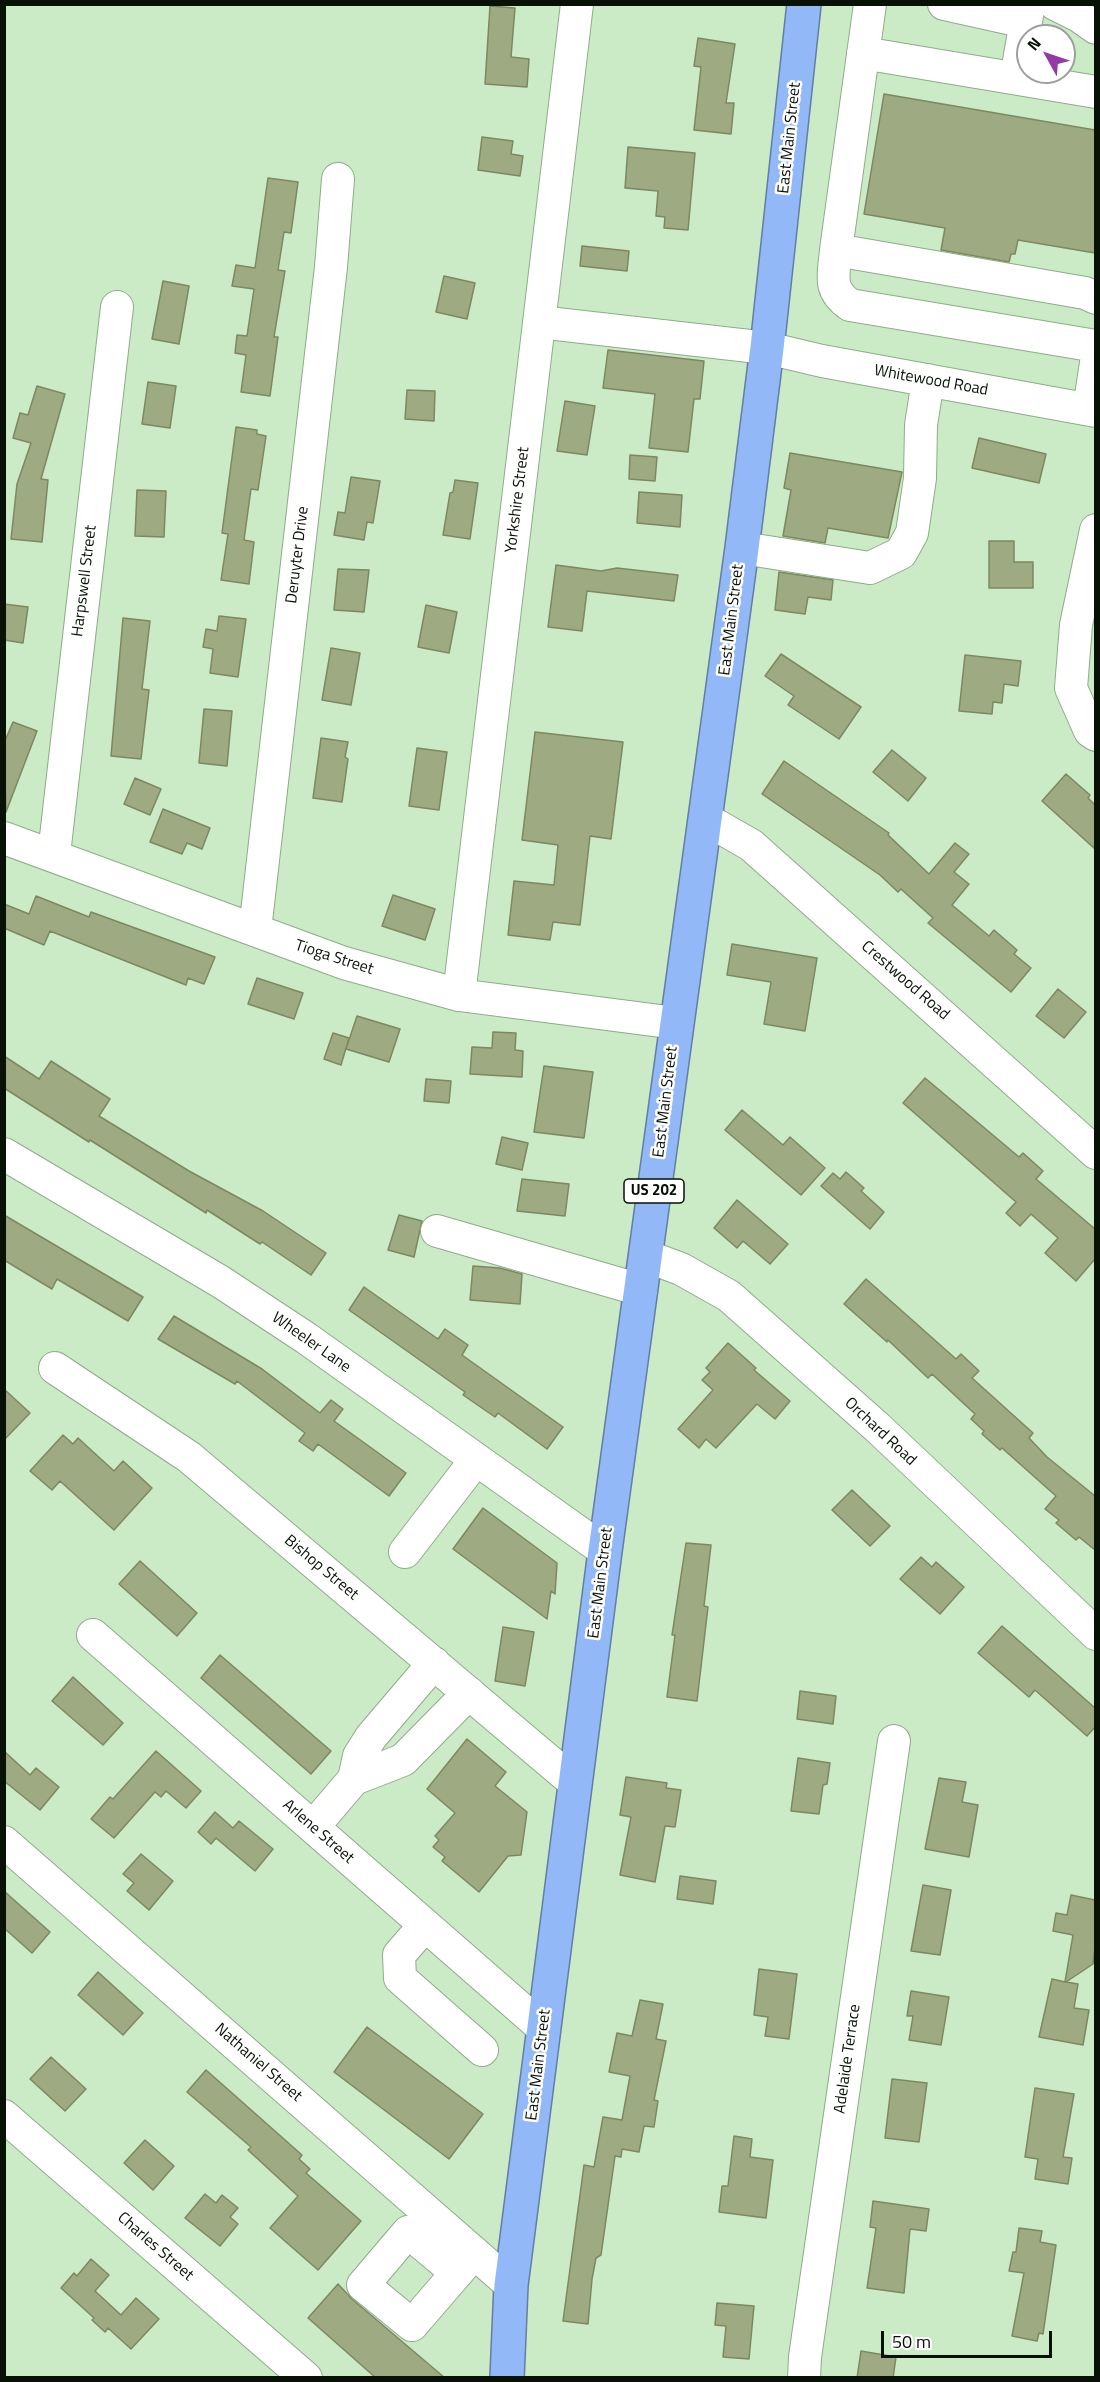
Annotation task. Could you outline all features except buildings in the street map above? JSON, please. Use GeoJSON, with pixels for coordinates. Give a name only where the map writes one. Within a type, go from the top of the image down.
{"type":"FeatureCollection","features":[{"type":"Feature","properties":{"kind":"highway","name":"East Main Street"},"geometry":{"type":"LineString","coordinates":[[507,2378],[511,2285],[543,2028],[676,1023],[707,820],[767,348],[804,4]]}},
{"type":"Feature","properties":{"kind":"street","name":"Yorkshire Street"},"geometry":{"type":"LineString","coordinates":[[459,995],[577,4]]}},
{"type":"Feature","properties":{"kind":"street"},"geometry":{"type":"LineString","coordinates":[[870,4],[836,250],[833,283],[837,297],[850,305],[1095,346]]}},
{"type":"Feature","properties":{"kind":"street"},"geometry":{"type":"LineString","coordinates":[[944,4],[1027,13]]}},
{"type":"Feature","properties":{"kind":"street"},"geometry":{"type":"LineString","coordinates":[[1055,4],[1079,16],[1095,28]]}},
{"type":"Feature","properties":{"kind":"street"},"geometry":{"type":"LineString","coordinates":[[863,53],[1016,78]]}},
{"type":"Feature","properties":{"kind":"street"},"geometry":{"type":"LineString","coordinates":[[1050,84],[1095,92]]}},
{"type":"Feature","properties":{"kind":"street","name":"Deruyter Drive"},"geometry":{"type":"LineString","coordinates":[[255,930],[331,267],[338,179]]}},
{"type":"Feature","properties":{"kind":"street"},"geometry":{"type":"LineString","coordinates":[[836,250],[1085,293],[1095,298]]}},
{"type":"Feature","properties":{"kind":"street","name":"Harpswell Street"},"geometry":{"type":"LineString","coordinates":[[54,854],[117,307]]}},
{"type":"Feature","properties":{"kind":"street","name":"Whitewood Road"},"geometry":{"type":"LineString","coordinates":[[539,322],[767,348],[1092,410]]}},
{"type":"Feature","properties":{"kind":"street"},"geometry":{"type":"LineString","coordinates":[[1092,410],[1095,363]]}},
{"type":"Feature","properties":{"kind":"street"},"geometry":{"type":"LineString","coordinates":[[741,548],[870,568],[901,553],[912,533],[915,514],[920,478],[920,434],[928,380]]}},
{"type":"Feature","properties":{"kind":"street"},"geometry":{"type":"LineString","coordinates":[[1095,530],[1076,625],[1071,688],[1090,731],[1095,735]]}},
{"type":"Feature","properties":{"kind":"street","name":"Crestwood Road"},"geometry":{"type":"LineString","coordinates":[[707,820],[751,845],[1095,1153]]}},
{"type":"Feature","properties":{"kind":"street","name":"Tioga Street"},"geometry":{"type":"LineString","coordinates":[[4,838],[54,854],[344,963],[459,995],[676,1023]]}},
{"type":"Feature","properties":{"kind":"street","name":"Wheeler Lane"},"geometry":{"type":"LineString","coordinates":[[4,1154],[221,1282],[306,1338],[475,1461],[605,1551]]}},
{"type":"Feature","properties":{"kind":"street"},"geometry":{"type":"LineString","coordinates":[[437,1231],[641,1290]]}},
{"type":"Feature","properties":{"kind":"street","name":"Orchard Road"},"geometry":{"type":"LineString","coordinates":[[646,1256],[681,1269],[729,1296],[878,1428],[1095,1634]]}},
{"type":"Feature","properties":{"kind":"street","name":"Bishop Street"},"geometry":{"type":"LineString","coordinates":[[55,1368],[189,1457],[575,1783]]}},
{"type":"Feature","properties":{"kind":"street"},"geometry":{"type":"LineString","coordinates":[[405,1552],[475,1461]]}},
{"type":"Feature","properties":{"kind":"street","name":"Arlene Street"},"geometry":{"type":"LineString","coordinates":[[93,1635],[543,2028]]}},
{"type":"Feature","properties":{"kind":"street"},"geometry":{"type":"LineString","coordinates":[[314,1827],[354,1779],[359,1756],[371,1737],[434,1663]]}},
{"type":"Feature","properties":{"kind":"street"},"geometry":{"type":"LineString","coordinates":[[354,1779],[403,1760],[469,1693]]}},
{"type":"Feature","properties":{"kind":"street","name":"Adelaide Terrace"},"geometry":{"type":"LineString","coordinates":[[804,2378],[806,2346],[894,1741]]}},
{"type":"Feature","properties":{"kind":"street","name":"Nathaniel Street"},"geometry":{"type":"LineString","coordinates":[[4,1842],[466,2263],[511,2285]]}},
{"type":"Feature","properties":{"kind":"street"},"geometry":{"type":"LineString","coordinates":[[425,1925],[399,1955],[400,1978],[482,2050]]}},
{"type":"Feature","properties":{"kind":"street","name":"Charles Street"},"geometry":{"type":"LineString","coordinates":[[4,2116],[306,2378]]}}]}
